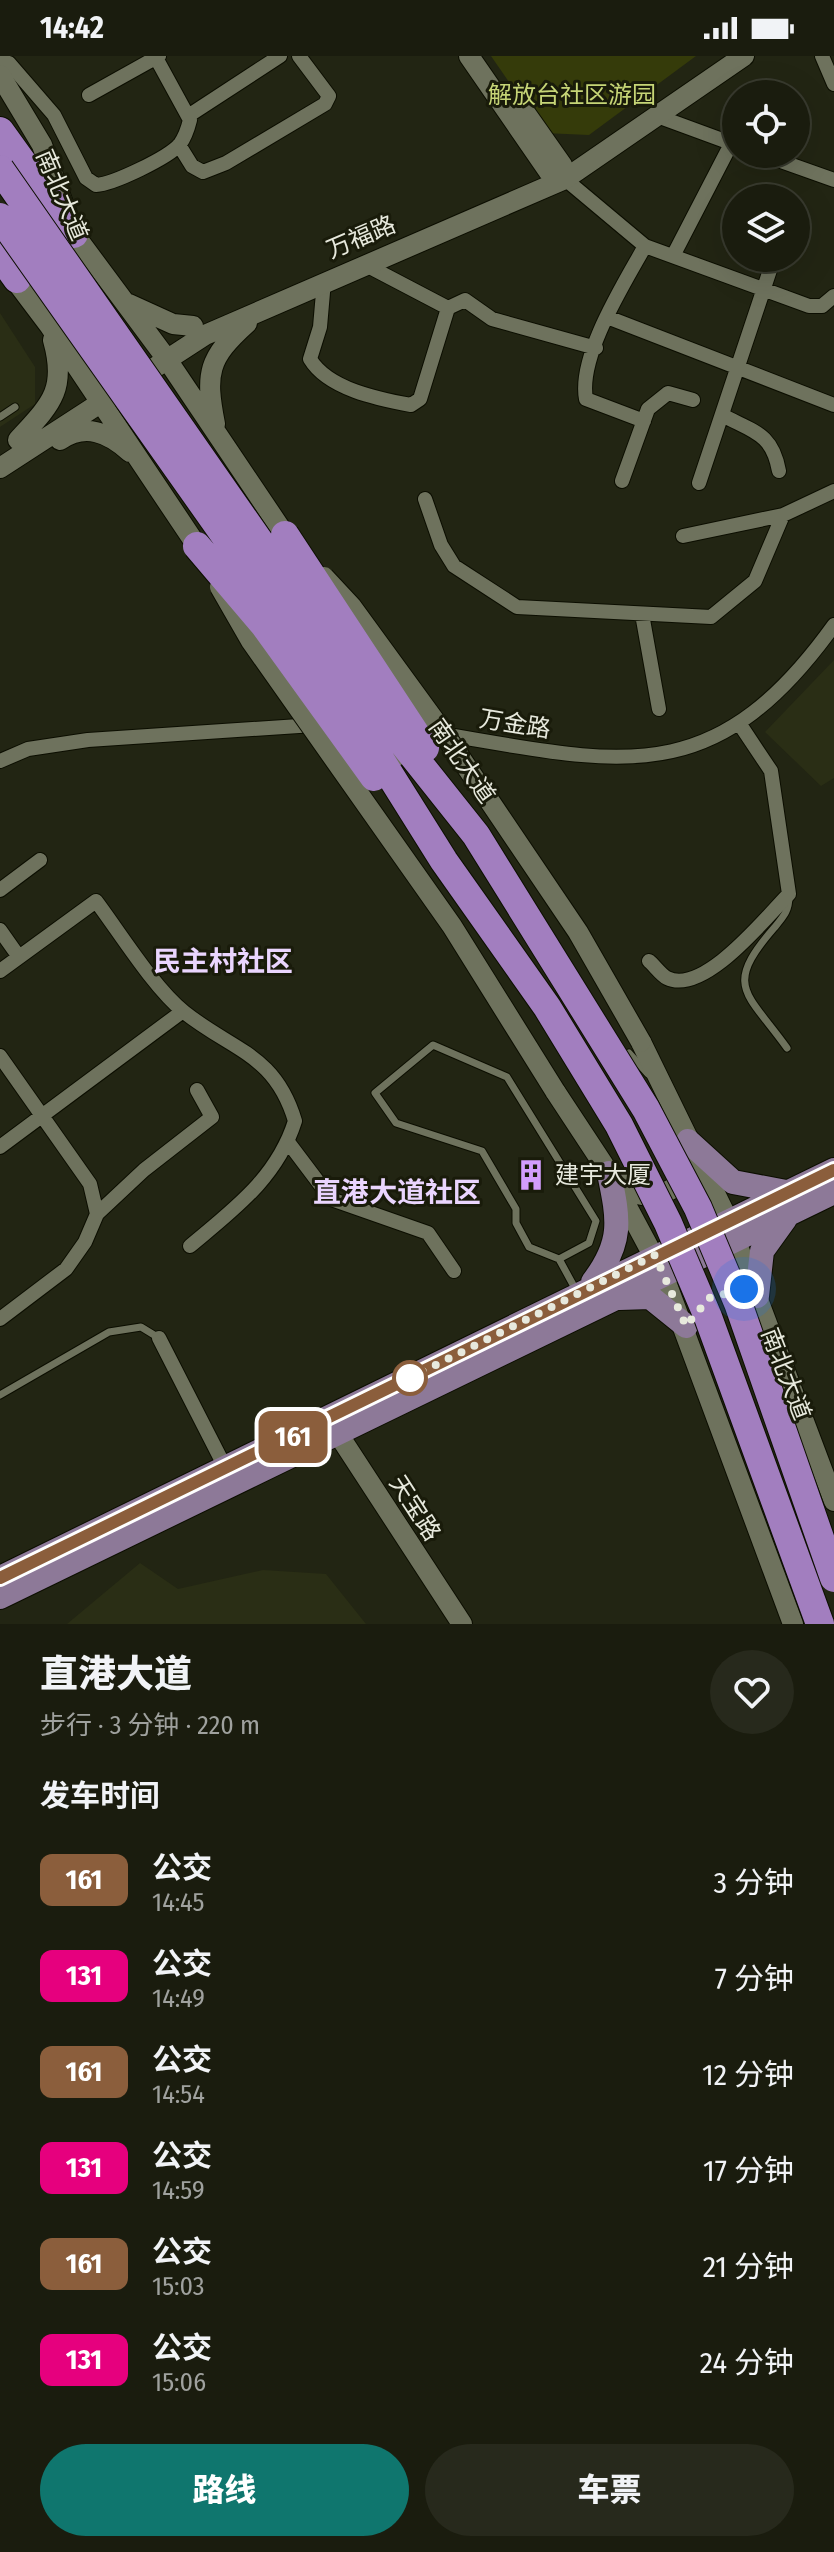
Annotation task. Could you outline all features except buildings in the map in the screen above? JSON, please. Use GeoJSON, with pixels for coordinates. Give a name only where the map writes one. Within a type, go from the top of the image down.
{"type":"FeatureCollection","features":[{"type":"Feature","properties":{"kind":"highway"},"geometry":{"type":"LineString","coordinates":[[5,150],[74,234]]}},
{"type":"Feature","properties":{"kind":"highway","name":"南北大道"},"geometry":{"type":"LineString","coordinates":[[5,150],[379,713],[476,835],[646,1109],[698,1208],[738,1303],[834,1578]]}},
{"type":"Feature","properties":{"kind":"highway"},"geometry":{"type":"LineString","coordinates":[[0,217],[360,727],[444,861],[555,1020],[619,1125],[668,1223],[708,1317],[820,1624]]}},
{"type":"Feature","properties":{"kind":"highway"},"geometry":{"type":"LineString","coordinates":[[0,255],[8,272]]}},
{"type":"Feature","properties":{"kind":"highway"},"geometry":{"type":"LineString","coordinates":[[285,535],[400,705],[476,835]]}},
{"type":"Feature","properties":{"kind":"highway"},"geometry":{"type":"LineString","coordinates":[[197,546],[265,626],[347,744],[444,861]]}},
{"type":"Feature","properties":{"kind":"main road"},"geometry":{"type":"LineString","coordinates":[[469,56],[559,172]]}},
{"type":"Feature","properties":{"kind":"main road"},"geometry":{"type":"LineString","coordinates":[[484,56],[559,172]]}},
{"type":"Feature","properties":{"kind":"main road","name":"万福路"},"geometry":{"type":"LineString","coordinates":[[0,452],[136,377],[193,326],[559,172],[720,56]]}},
{"type":"Feature","properties":{"kind":"main road","name":"万福路"},"geometry":{"type":"LineString","coordinates":[[162,352],[364,264],[559,172],[657,116],[744,56]]}},
{"type":"Feature","properties":{"kind":"main road","name":"南北大道"},"geometry":{"type":"LineString","coordinates":[[0,75],[42,145],[74,234],[162,352],[285,535],[351,606],[445,735],[578,932],[635,1048],[666,1094],[732,1230],[834,1501]]}},
{"type":"Feature","properties":{"kind":"main road"},"geometry":{"type":"LineString","coordinates":[[8,272],[49,325],[197,546],[251,641],[452,926],[558,1088],[609,1173],[659,1265],[686,1326],[793,1624]]}},
{"type":"Feature","properties":{"kind":"main road"},"geometry":{"type":"LineString","coordinates":[[123,301],[173,324],[193,326]]}},
{"type":"Feature","properties":{"kind":"main road"},"geometry":{"type":"LineString","coordinates":[[216,432],[208,389],[213,361],[227,341],[260,311]]}},
{"type":"Feature","properties":{"kind":"main road"},"geometry":{"type":"LineString","coordinates":[[18,440],[47,408],[57,388],[60,365],[49,325]]}},
{"type":"Feature","properties":{"kind":"main road","name":"万福路"},"geometry":{"type":"LineString","coordinates":[[0,470],[97,396]]}},
{"type":"Feature","properties":{"kind":"main road"},"geometry":{"type":"LineString","coordinates":[[0,470],[79,428],[116,441],[141,462]]}},
{"type":"Feature","properties":{"kind":"main road"},"geometry":{"type":"LineString","coordinates":[[609,1173],[638,1194],[661,1193],[686,1177],[691,1166],[688,1141]]}},
{"type":"Feature","properties":{"kind":"main road"},"geometry":{"type":"LineString","coordinates":[[688,1141],[733,1182],[788,1202],[834,1192]]}},
{"type":"Feature","properties":{"kind":"main road"},"geometry":{"type":"LineString","coordinates":[[0,1597],[590,1295],[788,1202],[834,1170]]}},
{"type":"Feature","properties":{"kind":"main road"},"geometry":{"type":"LineString","coordinates":[[590,1295],[610,1259],[618,1235],[609,1173]]}},
{"type":"Feature","properties":{"kind":"main road"},"geometry":{"type":"LineString","coordinates":[[686,1326],[709,1298],[722,1292],[744,1289],[757,1296],[762,1251],[788,1202]]}},
{"type":"Feature","properties":{"kind":"main road"},"geometry":{"type":"LineString","coordinates":[[590,1295],[650,1297],[686,1326]]}},
{"type":"Feature","properties":{"kind":"main road"},"geometry":{"type":"LineString","coordinates":[[0,1578],[226,1469],[332,1428]]}},
{"type":"Feature","properties":{"kind":"main road","name":"天宝路"},"geometry":{"type":"LineString","coordinates":[[332,1428],[462,1624]]}},
{"type":"Feature","properties":{"kind":"street"},"geometry":{"type":"LineString","coordinates":[[188,116],[280,56]]}},
{"type":"Feature","properties":{"kind":"street"},"geometry":{"type":"LineString","coordinates":[[179,145],[192,166],[203,172],[226,163],[325,104],[329,96],[299,56]]}},
{"type":"Feature","properties":{"kind":"street"},"geometry":{"type":"LineString","coordinates":[[822,56],[834,84]]}},
{"type":"Feature","properties":{"kind":"street"},"geometry":{"type":"LineString","coordinates":[[0,61],[9,63],[54,115],[86,178],[96,185],[110,185],[179,145],[190,120],[156,57],[89,95]]}},
{"type":"Feature","properties":{"kind":"street"},"geometry":{"type":"LineString","coordinates":[[657,116],[722,140]]}},
{"type":"Feature","properties":{"kind":"street"},"geometry":{"type":"LineString","coordinates":[[673,256],[722,167]]}},
{"type":"Feature","properties":{"kind":"street"},"geometry":{"type":"LineString","coordinates":[[800,168],[834,180]]}},
{"type":"Feature","properties":{"kind":"street"},"geometry":{"type":"LineString","coordinates":[[559,172],[645,246],[809,306],[822,306],[834,296]]}},
{"type":"Feature","properties":{"kind":"street"},"geometry":{"type":"LineString","coordinates":[[644,421],[586,399],[583,383],[607,317],[645,246]]}},
{"type":"Feature","properties":{"kind":"street"},"geometry":{"type":"LineString","coordinates":[[364,264],[448,308]]}},
{"type":"Feature","properties":{"kind":"street"},"geometry":{"type":"LineString","coordinates":[[699,483],[769,272]]}},
{"type":"Feature","properties":{"kind":"street"},"geometry":{"type":"LineString","coordinates":[[324,281],[320,327],[310,359],[318,372],[376,398],[411,405],[420,399],[448,308],[465,300],[492,319],[596,348]]}},
{"type":"Feature","properties":{"kind":"street"},"geometry":{"type":"LineString","coordinates":[[607,317],[834,405]]}},
{"type":"Feature","properties":{"kind":"street"},"geometry":{"type":"LineString","coordinates":[[622,481],[648,409],[668,393],[693,400]]}},
{"type":"Feature","properties":{"kind":"street"},"geometry":{"type":"LineString","coordinates":[[722,415],[765,438],[775,448],[779,471]]}},
{"type":"Feature","properties":{"kind":"street"},"geometry":{"type":"LineString","coordinates":[[683,536],[783,515],[834,491]]}},
{"type":"Feature","properties":{"kind":"street"},"geometry":{"type":"LineString","coordinates":[[425,499],[441,545],[454,566],[517,607],[642,614],[711,617],[755,581],[783,515]]}},
{"type":"Feature","properties":{"kind":"street"},"geometry":{"type":"LineString","coordinates":[[642,614],[659,709]]}},
{"type":"Feature","properties":{"kind":"street","name":"万金路"},"geometry":{"type":"LineString","coordinates":[[0,761],[28,749],[88,740],[365,721],[586,758],[630,759],[680,749],[725,733],[768,703],[808,661],[834,625]]}},
{"type":"Feature","properties":{"kind":"street"},"geometry":{"type":"LineString","coordinates":[[649,961],[668,978],[690,981],[725,960],[789,894],[771,771],[739,723]]}},
{"type":"Feature","properties":{"kind":"street"},"geometry":{"type":"LineString","coordinates":[[0,890],[40,860]]}},
{"type":"Feature","properties":{"kind":"street"},"geometry":{"type":"LineString","coordinates":[[0,971],[96,901],[183,1011],[260,1060],[276,1077],[295,1121],[275,1168],[256,1190],[190,1246]]}},
{"type":"Feature","properties":{"kind":"street"},"geometry":{"type":"LineString","coordinates":[[0,930],[19,957]]}},
{"type":"Feature","properties":{"kind":"street"},"geometry":{"type":"LineString","coordinates":[[0,1147],[183,1011]]}},
{"type":"Feature","properties":{"kind":"street"},"geometry":{"type":"LineString","coordinates":[[0,1056],[90,1184],[97,1214]]}},
{"type":"Feature","properties":{"kind":"street"},"geometry":{"type":"LineString","coordinates":[[0,1319],[66,1269],[85,1242],[97,1214],[144,1170],[212,1117],[197,1090]]}},
{"type":"Feature","properties":{"kind":"street"},"geometry":{"type":"LineString","coordinates":[[288,1142],[331,1199],[417,1226],[428,1233],[454,1271]]}},
{"type":"Feature","properties":{"kind":"street"},"geometry":{"type":"LineString","coordinates":[[159,1338],[226,1469]]}},
{"type":"Feature","properties":{"kind":"lane"},"geometry":{"type":"LineString","coordinates":[[136,377],[328,658]]}},
{"type":"Feature","properties":{"kind":"lane"},"geometry":{"type":"LineString","coordinates":[[0,417],[15,407]]}},
{"type":"Feature","properties":{"kind":"lane"},"geometry":{"type":"LineString","coordinates":[[365,721],[397,764],[382,736]]}},
{"type":"Feature","properties":{"kind":"lane"},"geometry":{"type":"LineString","coordinates":[[787,1048],[748,994],[742,976],[748,958],[789,911],[789,894]]}},
{"type":"Feature","properties":{"kind":"lane"},"geometry":{"type":"LineString","coordinates":[[559,1259],[589,1243],[596,1221],[507,1077],[433,1045],[375,1093],[396,1123],[482,1151],[516,1209],[516,1223],[529,1247],[559,1259],[590,1295]]}},
{"type":"Feature","properties":{"kind":"lane"},"geometry":{"type":"LineString","coordinates":[[0,1395],[109,1332],[141,1327],[159,1338]]}},
{"type":"Feature","properties":{"kind":"shaded area"},"geometry":{"type":"Polygon","coordinates":[[[0,313],[35,367],[35,404],[0,427],[0,313]]]}},
{"type":"Feature","properties":{"kind":"shaded area"},"geometry":{"type":"Polygon","coordinates":[[[834,660],[834,778],[821,786],[765,732],[834,660]]]}},
{"type":"Feature","properties":{"kind":"shaded area"},"geometry":{"type":"Polygon","coordinates":[[[140,1563],[178,1589],[263,1570],[326,1574],[366,1624],[67,1624],[140,1563]]]}},
{"type":"Feature","properties":{"kind":"green space","name":"解放台社区游园"},"geometry":{"type":"Polygon","coordinates":[[[491,56],[696,56],[589,135],[544,133],[491,56]]]}},
{"type":"Feature","properties":{"kind":"bus line","name":"161"},"geometry":{"type":"LineString","coordinates":[[0,1578],[834,1170]]}},
{"type":"Feature","properties":{"kind":"place","name":"建宇大厦"},"geometry":{"type":"Point","coordinates":[531,1175]}},
{"type":"Feature","properties":{"kind":"district","name":"民主村社区"},"geometry":{"type":"Point","coordinates":[223,961]}},
{"type":"Feature","properties":{"kind":"district","name":"直港大道社区"},"geometry":{"type":"Point","coordinates":[397,1192]}},
{"type":"Feature","properties":{"kind":"route"},"geometry":{"type":"LineString","coordinates":[[410,1378],[655,1255],[686,1326],[709,1298],[722,1292],[744,1289]]}}]}
